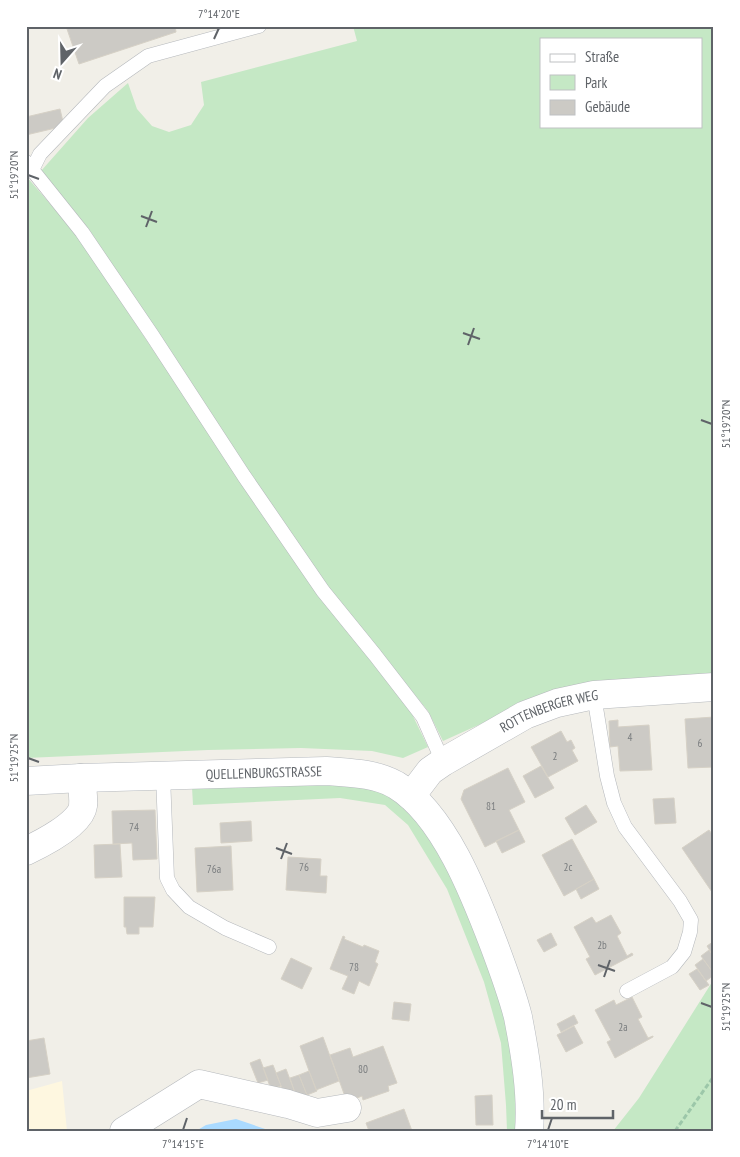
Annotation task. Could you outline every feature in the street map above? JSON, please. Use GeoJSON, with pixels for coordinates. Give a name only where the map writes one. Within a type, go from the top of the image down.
{"type":"FeatureCollection","features":[{"type":"Feature","properties":{"kind":"street","name":"ROTTENBERGER WEG"},"geometry":{"type":"LineString","coordinates":[[411,796],[430,771],[442,762],[526,715],[557,703],[594,695],[714,687]]}},
{"type":"Feature","properties":{"kind":"street","name":"QUELLENBURGSTRASSE"},"geometry":{"type":"LineString","coordinates":[[26,781],[326,771],[361,774],[387,780],[397,786],[411,796],[431,818],[460,863],[506,977],[518,1016],[525,1056],[530,1118],[529,1131]]}},
{"type":"Feature","properties":{"kind":"street"},"geometry":{"type":"LineString","coordinates":[[26,851],[54,836],[73,822],[83,808],[81,778]]}},
{"type":"Feature","properties":{"kind":"street"},"geometry":{"type":"LineString","coordinates":[[124,1131],[199,1084],[288,1104],[317,1113],[347,1108]]}},
{"type":"Feature","properties":{"kind":"lane"},"geometry":{"type":"LineString","coordinates":[[259,26],[216,32],[148,56],[105,86],[29,166],[82,232],[323,591],[424,718],[442,762]]}},
{"type":"Feature","properties":{"kind":"lane"},"geometry":{"type":"LineString","coordinates":[[594,695],[607,776],[614,803],[625,827],[680,901],[690,920],[690,932],[684,952],[672,967],[627,991]]}},
{"type":"Feature","properties":{"kind":"lane"},"geometry":{"type":"LineString","coordinates":[[163,776],[167,878],[173,890],[189,907],[225,928],[269,947]]}},
{"type":"Feature","properties":{"kind":"path"},"geometry":{"type":"LineString","coordinates":[[675,1131],[714,1076]]}},
{"type":"Feature","properties":{"kind":"shaded area"},"geometry":{"type":"Polygon","coordinates":[[[62,1081],[67,1131],[26,1131],[26,1091],[62,1081]]]}},
{"type":"Feature","properties":{"kind":"green space"},"geometry":{"type":"Polygon","coordinates":[[[353,26],[714,26],[714,678],[549,693],[443,741],[428,711],[329,589],[279,518],[88,228],[41,171],[88,118],[128,83],[137,109],[152,126],[169,132],[191,125],[204,105],[201,82],[357,41],[353,26]]]}},
{"type":"Feature","properties":{"kind":"green space"},"geometry":{"type":"Polygon","coordinates":[[[26,176],[77,235],[318,594],[411,712],[428,747],[403,758],[372,751],[301,748],[26,758],[26,176]]]}},
{"type":"Feature","properties":{"kind":"green space"},"geometry":{"type":"Polygon","coordinates":[[[331,784],[373,789],[386,795],[413,818],[436,848],[462,899],[501,1001],[510,1037],[514,1064],[518,1131],[507,1131],[501,1043],[484,982],[447,889],[408,825],[385,805],[340,798],[193,805],[192,787],[331,784]]]}},
{"type":"Feature","properties":{"kind":"green space"},"geometry":{"type":"Polygon","coordinates":[[[714,979],[714,1131],[613,1131],[639,1098],[714,979]]]}},
{"type":"Feature","properties":{"kind":"water"},"geometry":{"type":"Polygon","coordinates":[[[236,1119],[271,1131],[196,1131],[206,1125],[236,1119]]]}},
{"type":"Feature","properties":{"kind":"building"},"geometry":{"type":"Polygon","coordinates":[[[66,26],[175,26],[176,32],[79,64],[66,26]]]}},
{"type":"Feature","properties":{"kind":"building"},"geometry":{"type":"Polygon","coordinates":[[[60,109],[64,126],[26,135],[26,117],[60,109]]]}},
{"type":"Feature","properties":{"kind":"building"},"geometry":{"type":"Polygon","coordinates":[[[714,717],[714,767],[688,768],[685,719],[714,717]]]}},
{"type":"Feature","properties":{"kind":"building"},"geometry":{"type":"Polygon","coordinates":[[[618,720],[618,727],[649,725],[652,770],[620,771],[618,746],[610,747],[609,721],[618,720]]]}},
{"type":"Feature","properties":{"kind":"building"},"geometry":{"type":"Polygon","coordinates":[[[561,731],[567,742],[571,740],[575,748],[572,750],[578,761],[548,777],[531,747],[561,731]]]}},
{"type":"Feature","properties":{"kind":"building"},"geometry":{"type":"Polygon","coordinates":[[[541,766],[554,788],[535,798],[523,776],[541,766]]]}},
{"type":"Feature","properties":{"kind":"building"},"geometry":{"type":"Polygon","coordinates":[[[508,768],[525,802],[509,810],[519,830],[485,847],[461,799],[464,790],[508,768]]]}},
{"type":"Feature","properties":{"kind":"building"},"geometry":{"type":"Polygon","coordinates":[[[674,798],[676,823],[655,824],[653,799],[674,798]]]}},
{"type":"Feature","properties":{"kind":"building"},"geometry":{"type":"Polygon","coordinates":[[[586,805],[597,822],[575,835],[565,818],[586,805]]]}},
{"type":"Feature","properties":{"kind":"building"},"geometry":{"type":"Polygon","coordinates":[[[155,810],[157,859],[133,860],[132,843],[113,844],[112,811],[155,810]]]}},
{"type":"Feature","properties":{"kind":"building"},"geometry":{"type":"Polygon","coordinates":[[[251,821],[252,841],[221,843],[220,823],[251,821]]]}},
{"type":"Feature","properties":{"kind":"building"},"geometry":{"type":"Polygon","coordinates":[[[519,830],[525,842],[502,853],[496,841],[519,830]]]}},
{"type":"Feature","properties":{"kind":"building"},"geometry":{"type":"Polygon","coordinates":[[[709,830],[714,837],[714,895],[682,848],[709,830]]]}},
{"type":"Feature","properties":{"kind":"building"},"geometry":{"type":"Polygon","coordinates":[[[572,839],[594,879],[564,896],[542,855],[572,839]]]}},
{"type":"Feature","properties":{"kind":"building"},"geometry":{"type":"Polygon","coordinates":[[[120,844],[122,877],[95,878],[94,845],[120,844]]]}},
{"type":"Feature","properties":{"kind":"building"},"geometry":{"type":"Polygon","coordinates":[[[231,846],[233,890],[197,892],[195,848],[231,846]]]}},
{"type":"Feature","properties":{"kind":"building"},"geometry":{"type":"Polygon","coordinates":[[[288,857],[321,859],[320,876],[327,876],[326,893],[286,890],[288,857]]]}},
{"type":"Feature","properties":{"kind":"building"},"geometry":{"type":"Polygon","coordinates":[[[594,879],[599,889],[581,899],[576,889],[594,879]]]}},
{"type":"Feature","properties":{"kind":"building"},"geometry":{"type":"Polygon","coordinates":[[[124,897],[155,897],[153,927],[139,927],[139,934],[127,934],[126,927],[124,927],[124,897]]]}},
{"type":"Feature","properties":{"kind":"building"},"geometry":{"type":"Polygon","coordinates":[[[611,915],[621,933],[617,936],[627,956],[632,953],[633,955],[595,975],[586,959],[590,957],[574,927],[592,917],[596,923],[611,915]]]}},
{"type":"Feature","properties":{"kind":"building"},"geometry":{"type":"Polygon","coordinates":[[[551,933],[557,945],[544,952],[537,940],[551,933]]]}},
{"type":"Feature","properties":{"kind":"building"},"geometry":{"type":"Polygon","coordinates":[[[343,936],[345,937],[344,939],[363,947],[364,945],[379,951],[375,962],[378,964],[369,986],[359,981],[354,994],[342,989],[348,976],[330,969],[343,936]]]}},
{"type":"Feature","properties":{"kind":"building"},"geometry":{"type":"Polygon","coordinates":[[[714,941],[714,957],[707,946],[714,941]]]}},
{"type":"Feature","properties":{"kind":"building"},"geometry":{"type":"Polygon","coordinates":[[[709,950],[714,957],[714,970],[712,971],[701,956],[709,950]]]}},
{"type":"Feature","properties":{"kind":"building"},"geometry":{"type":"Polygon","coordinates":[[[291,958],[312,968],[302,989],[281,979],[291,958]]]}},
{"type":"Feature","properties":{"kind":"building"},"geometry":{"type":"Polygon","coordinates":[[[703,959],[714,974],[706,981],[695,965],[703,959]]]}},
{"type":"Feature","properties":{"kind":"building"},"geometry":{"type":"Polygon","coordinates":[[[697,969],[709,985],[700,990],[689,974],[697,969]]]}},
{"type":"Feature","properties":{"kind":"building"},"geometry":{"type":"Polygon","coordinates":[[[632,997],[642,1017],[638,1019],[648,1038],[653,1037],[615,1058],[607,1042],[611,1040],[595,1010],[614,1000],[616,1005],[632,997]]]}},
{"type":"Feature","properties":{"kind":"building"},"geometry":{"type":"Polygon","coordinates":[[[394,1002],[411,1004],[409,1021],[392,1019],[394,1002]]]}},
{"type":"Feature","properties":{"kind":"building"},"geometry":{"type":"Polygon","coordinates":[[[574,1015],[578,1023],[561,1032],[557,1024],[574,1015]]]}},
{"type":"Feature","properties":{"kind":"building"},"geometry":{"type":"Polygon","coordinates":[[[574,1026],[583,1043],[566,1052],[557,1035],[574,1026]]]}},
{"type":"Feature","properties":{"kind":"building"},"geometry":{"type":"Polygon","coordinates":[[[323,1037],[339,1081],[316,1090],[300,1046],[323,1037]]]}},
{"type":"Feature","properties":{"kind":"building"},"geometry":{"type":"Polygon","coordinates":[[[44,1038],[50,1074],[26,1078],[26,1041],[44,1038]]]}},
{"type":"Feature","properties":{"kind":"building"},"geometry":{"type":"Polygon","coordinates":[[[383,1046],[397,1083],[388,1086],[389,1091],[363,1100],[362,1096],[347,1102],[330,1055],[350,1048],[353,1057],[383,1046]]]}},
{"type":"Feature","properties":{"kind":"building"},"geometry":{"type":"Polygon","coordinates":[[[260,1059],[268,1080],[258,1083],[250,1063],[260,1059]]]}},
{"type":"Feature","properties":{"kind":"building"},"geometry":{"type":"Polygon","coordinates":[[[273,1065],[281,1086],[271,1089],[263,1068],[273,1065]]]}},
{"type":"Feature","properties":{"kind":"building"},"geometry":{"type":"Polygon","coordinates":[[[286,1069],[294,1090],[284,1093],[276,1073],[286,1069]]]}},
{"type":"Feature","properties":{"kind":"building"},"geometry":{"type":"Polygon","coordinates":[[[309,1071],[317,1091],[307,1095],[299,1075],[309,1071]]]}},
{"type":"Feature","properties":{"kind":"building"},"geometry":{"type":"Polygon","coordinates":[[[299,1075],[307,1095],[297,1099],[290,1078],[299,1075]]]}},
{"type":"Feature","properties":{"kind":"building"},"geometry":{"type":"Polygon","coordinates":[[[492,1095],[493,1125],[476,1125],[475,1096],[492,1095]]]}},
{"type":"Feature","properties":{"kind":"building"},"geometry":{"type":"Polygon","coordinates":[[[404,1109],[412,1131],[369,1131],[366,1123],[404,1109]]]}}]}
